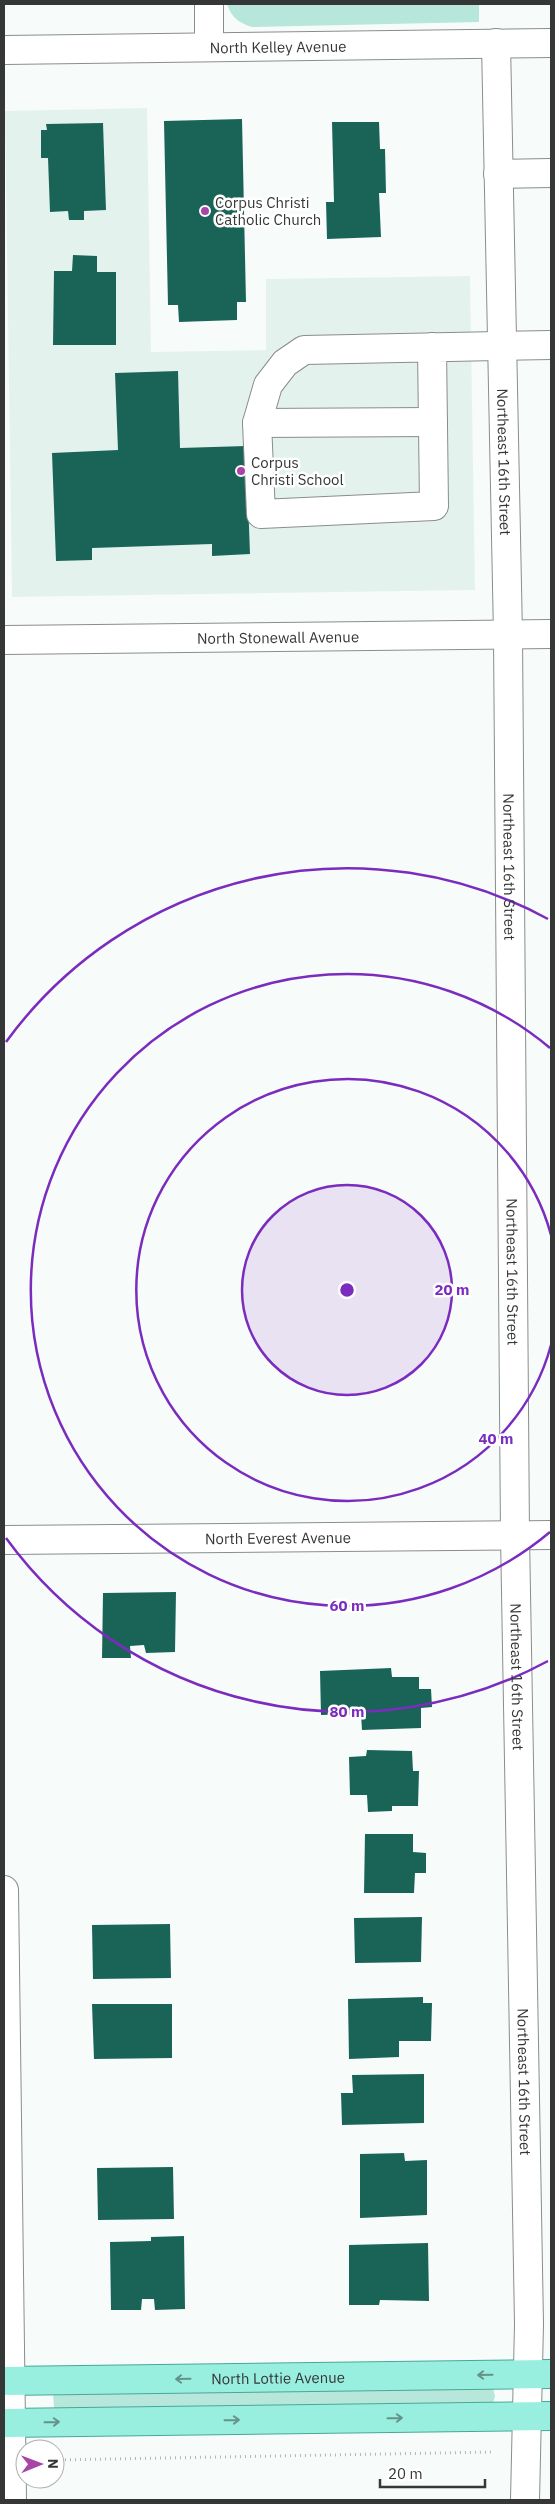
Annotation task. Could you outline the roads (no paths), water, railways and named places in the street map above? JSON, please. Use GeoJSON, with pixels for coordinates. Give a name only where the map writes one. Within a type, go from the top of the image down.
{"type":"FeatureCollection","features":[{"type":"Feature","properties":{"kind":"main road","name":"North Lottie Avenue"},"geometry":{"type":"LineString","coordinates":[[7,2381],[539,2374]]}},
{"type":"Feature","properties":{"kind":"main road"},"geometry":{"type":"LineString","coordinates":[[7,2423],[539,2416]]}},
{"type":"Feature","properties":{"kind":"street"},"geometry":{"type":"LineString","coordinates":[[209,4],[210,47]]}},
{"type":"Feature","properties":{"kind":"street","name":"Northeast 16th Street"},"geometry":{"type":"LineString","coordinates":[[496,43],[508,635],[515,1536],[528,2304],[539,2374],[539,2416],[525,2452],[525,2500]]}},
{"type":"Feature","properties":{"kind":"street","name":"North Kelley Avenue"},"geometry":{"type":"LineString","coordinates":[[4,50],[551,43]]}},
{"type":"Feature","properties":{"kind":"street"},"geometry":{"type":"LineString","coordinates":[[498,174],[551,173]]}},
{"type":"Feature","properties":{"kind":"street"},"geometry":{"type":"LineString","coordinates":[[432,347],[434,506],[261,514],[257,423],[268,385],[285,362],[304,350],[502,345],[551,345]]}},
{"type":"Feature","properties":{"kind":"street"},"geometry":{"type":"LineString","coordinates":[[257,423],[433,422]]}},
{"type":"Feature","properties":{"kind":"street","name":"North Stonewall Avenue"},"geometry":{"type":"LineString","coordinates":[[4,640],[551,634]]}},
{"type":"Feature","properties":{"kind":"street","name":"North Everest Avenue"},"geometry":{"type":"LineString","coordinates":[[4,1540],[551,1535]]}},
{"type":"Feature","properties":{"kind":"street"},"geometry":{"type":"LineString","coordinates":[[4,1890],[7,2423],[12,2500]]}},
{"type":"Feature","properties":{"kind":"place","name":"Corpus Christi Catholic Church"},"geometry":{"type":"Point","coordinates":[205,211]}},
{"type":"Feature","properties":{"kind":"place","name":"Corpus Christi School"},"geometry":{"type":"Point","coordinates":[241,471]}}]}
